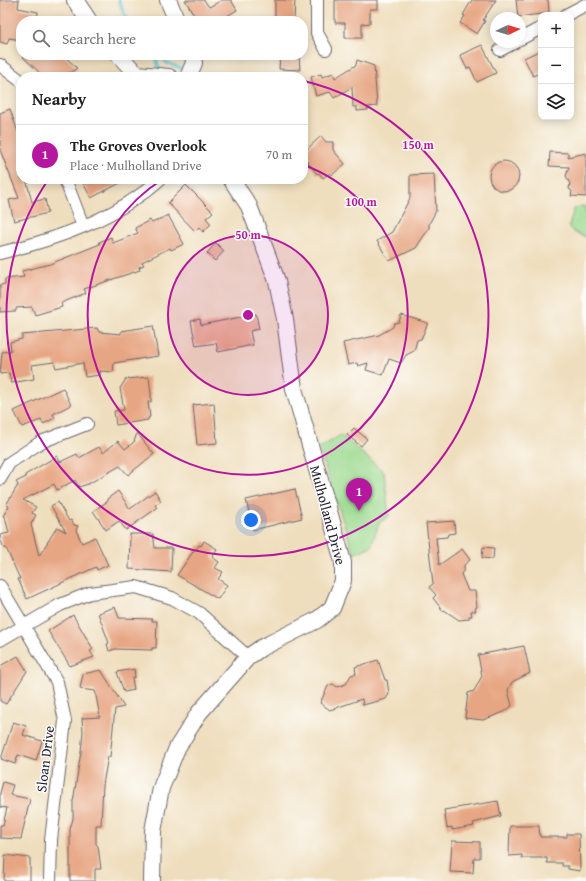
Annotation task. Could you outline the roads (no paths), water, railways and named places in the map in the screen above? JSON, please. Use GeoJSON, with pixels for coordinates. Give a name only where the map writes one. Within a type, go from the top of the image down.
{"type":"FeatureCollection","features":[{"type":"Feature","properties":{"kind":"main road"},"geometry":{"type":"LineString","coordinates":[[75,0],[86,16]]}},
{"type":"Feature","properties":{"kind":"main road"},"geometry":{"type":"LineString","coordinates":[[168,0],[175,16]]}},
{"type":"Feature","properties":{"kind":"main road"},"geometry":{"type":"LineString","coordinates":[[124,60],[134,72]]}},
{"type":"Feature","properties":{"kind":"main road"},"geometry":{"type":"LineString","coordinates":[[190,72],[194,60]]}},
{"type":"Feature","properties":{"kind":"main road","name":"Mulholland Drive"},"geometry":{"type":"LineString","coordinates":[[152,881],[153,831],[161,788],[177,748],[199,713],[248,657],[261,648],[317,620],[332,608],[343,581],[343,562],[294,389],[285,319],[277,281],[249,206],[234,184]]}},
{"type":"Feature","properties":{"kind":"street"},"geometry":{"type":"LineString","coordinates":[[317,0],[317,32],[326,49]]}},
{"type":"Feature","properties":{"kind":"street"},"geometry":{"type":"LineString","coordinates":[[571,12],[585,4]]}},
{"type":"Feature","properties":{"kind":"street"},"geometry":{"type":"LineString","coordinates":[[526,36],[538,30]]}},
{"type":"Feature","properties":{"kind":"street"},"geometry":{"type":"LineString","coordinates":[[500,50],[504,48]]}},
{"type":"Feature","properties":{"kind":"street"},"geometry":{"type":"LineString","coordinates":[[0,65],[16,77]]}},
{"type":"Feature","properties":{"kind":"street"},"geometry":{"type":"LineString","coordinates":[[67,184],[83,226]]}},
{"type":"Feature","properties":{"kind":"street"},"geometry":{"type":"LineString","coordinates":[[0,253],[24,247],[111,215],[143,194],[154,184]]}},
{"type":"Feature","properties":{"kind":"street"},"geometry":{"type":"LineString","coordinates":[[0,479],[9,463],[41,442],[87,424]]}},
{"type":"Feature","properties":{"kind":"street","name":"Sloan Drive"},"geometry":{"type":"LineString","coordinates":[[0,586],[57,682],[65,721],[51,840],[50,881]]}},
{"type":"Feature","properties":{"kind":"street"},"geometry":{"type":"LineString","coordinates":[[0,640],[60,605],[90,592],[136,587],[172,598],[199,613],[248,657]]}},
{"type":"Feature","properties":{"kind":"waterway"},"geometry":{"type":"LineString","coordinates":[[119,0],[126,16]]}},
{"type":"Feature","properties":{"kind":"waterway"},"geometry":{"type":"LineString","coordinates":[[157,60],[159,70]]}},
{"type":"Feature","properties":{"kind":"waterway"},"geometry":{"type":"LineString","coordinates":[[164,60],[167,63],[181,68]]}},
{"type":"Feature","properties":{"kind":"place","name":"The Groves Overlook"},"geometry":{"type":"Point","coordinates":[359,511]}}]}
